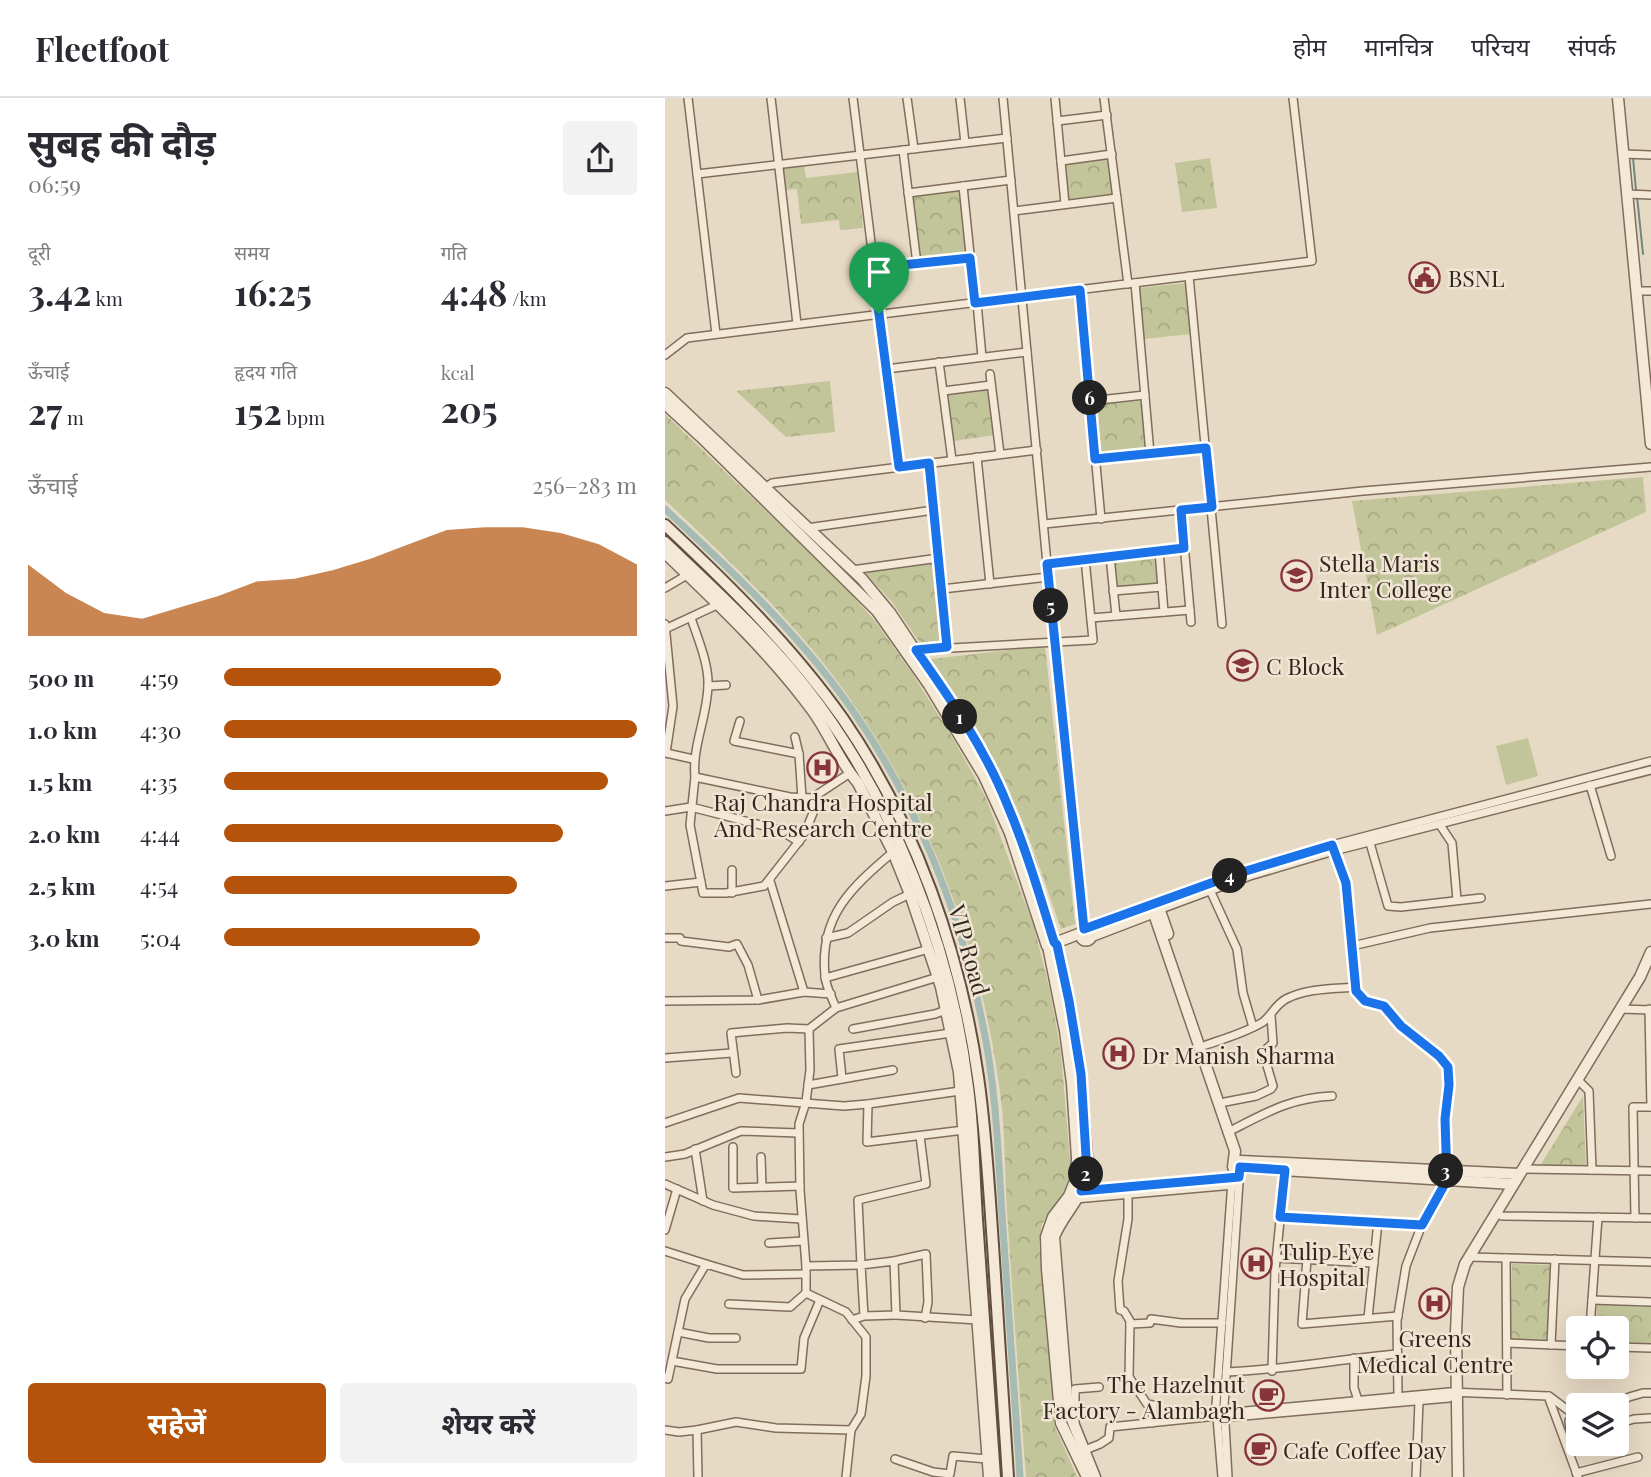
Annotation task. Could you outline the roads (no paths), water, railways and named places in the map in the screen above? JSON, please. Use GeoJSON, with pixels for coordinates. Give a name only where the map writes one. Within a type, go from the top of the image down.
{"type":"FeatureCollection","features":[{"type":"Feature","properties":{"kind":"main road","name":"VIP Road"},"geometry":{"type":"LineString","coordinates":[[665,525],[722,578],[773,633],[843,720],[881,780],[905,828],[938,910],[962,996],[978,1075],[986,1147],[1008,1477]]}},
{"type":"Feature","properties":{"kind":"main road","name":"VIP Road"},"geometry":{"type":"LineString","coordinates":[[665,542],[752,624],[806,687],[851,753],[889,822],[916,880],[956,1017],[968,1087],[988,1425],[995,1477]]}},
{"type":"Feature","properties":{"kind":"street"},"geometry":{"type":"LineString","coordinates":[[688,98],[716,334]]}},
{"type":"Feature","properties":{"kind":"street"},"geometry":{"type":"LineString","coordinates":[[771,98],[797,324]]}},
{"type":"Feature","properties":{"kind":"street"},"geometry":{"type":"LineString","coordinates":[[853,98],[899,467]]}},
{"type":"Feature","properties":{"kind":"street"},"geometry":{"type":"LineString","coordinates":[[907,98],[913,149]]}},
{"type":"Feature","properties":{"kind":"street"},"geometry":{"type":"LineString","coordinates":[[960,98],[965,143]]}},
{"type":"Feature","properties":{"kind":"street"},"geometry":{"type":"LineString","coordinates":[[1003,98],[1048,577],[1086,933]]}},
{"type":"Feature","properties":{"kind":"street"},"geometry":{"type":"LineString","coordinates":[[1055,98],[1065,204]]}},
{"type":"Feature","properties":{"kind":"street"},"geometry":{"type":"LineString","coordinates":[[1104,98],[1131,284],[1150,454]]}},
{"type":"Feature","properties":{"kind":"street"},"geometry":{"type":"LineString","coordinates":[[665,355],[687,338],[1312,261],[1293,98]]}},
{"type":"Feature","properties":{"kind":"street"},"geometry":{"type":"LineString","coordinates":[[1618,98],[1623,154],[1634,195],[1636,291],[1651,444]]}},
{"type":"Feature","properties":{"kind":"street"},"geometry":{"type":"LineString","coordinates":[[1057,121],[1107,115]]}},
{"type":"Feature","properties":{"kind":"street"},"geometry":{"type":"LineString","coordinates":[[697,174],[1007,138]]}},
{"type":"Feature","properties":{"kind":"street"},"geometry":{"type":"LineString","coordinates":[[903,150],[917,264]]}},
{"type":"Feature","properties":{"kind":"street"},"geometry":{"type":"LineString","coordinates":[[1061,161],[1112,154]]}},
{"type":"Feature","properties":{"kind":"street"},"geometry":{"type":"LineString","coordinates":[[1623,154],[1651,155]]}},
{"type":"Feature","properties":{"kind":"street"},"geometry":{"type":"LineString","coordinates":[[908,193],[1011,180]]}},
{"type":"Feature","properties":{"kind":"street"},"geometry":{"type":"LineString","coordinates":[[963,186],[982,357]]}},
{"type":"Feature","properties":{"kind":"street"},"geometry":{"type":"LineString","coordinates":[[1634,195],[1651,195]]}},
{"type":"Feature","properties":{"kind":"street"},"geometry":{"type":"LineString","coordinates":[[1014,211],[1117,198]]}},
{"type":"Feature","properties":{"kind":"street"},"geometry":{"type":"LineString","coordinates":[[873,268],[970,258]]}},
{"type":"Feature","properties":{"kind":"street"},"geometry":{"type":"LineString","coordinates":[[1189,276],[1222,624]]}},
{"type":"Feature","properties":{"kind":"street"},"geometry":{"type":"LineString","coordinates":[[1080,290],[1101,519]]}},
{"type":"Feature","properties":{"kind":"street"},"geometry":{"type":"LineString","coordinates":[[1636,291],[1651,291]]}},
{"type":"Feature","properties":{"kind":"street"},"geometry":{"type":"LineString","coordinates":[[886,369],[1027,352]]}},
{"type":"Feature","properties":{"kind":"street"},"geometry":{"type":"LineString","coordinates":[[939,362],[952,460]]}},
{"type":"Feature","properties":{"kind":"street"},"geometry":{"type":"LineString","coordinates":[[990,374],[1000,454]]}},
{"type":"Feature","properties":{"kind":"street"},"geometry":{"type":"LineString","coordinates":[[943,391],[992,385]]}},
{"type":"Feature","properties":{"kind":"street"},"geometry":{"type":"LineString","coordinates":[[665,393],[852,570],[891,614],[983,754],[1007,802],[1030,863],[1069,1001],[1081,1074],[1086,1178],[1053,1217],[1046,1237],[1061,1423],[1073,1433],[1085,1450],[1095,1477]]}},
{"type":"Feature","properties":{"kind":"street"},"geometry":{"type":"LineString","coordinates":[[1090,401],[1145,395]]}},
{"type":"Feature","properties":{"kind":"street"},"geometry":{"type":"LineString","coordinates":[[665,404],[877,611],[929,685],[989,788],[1010,834],[1053,947]]}},
{"type":"Feature","properties":{"kind":"street"},"geometry":{"type":"LineString","coordinates":[[1095,459],[1206,448]]}},
{"type":"Feature","properties":{"kind":"street"},"geometry":{"type":"LineString","coordinates":[[765,488],[772,483],[1037,450]]}},
{"type":"Feature","properties":{"kind":"street"},"geometry":{"type":"LineString","coordinates":[[977,457],[990,584]]}},
{"type":"Feature","properties":{"kind":"street"},"geometry":{"type":"LineString","coordinates":[[929,463],[947,647]]}},
{"type":"Feature","properties":{"kind":"street"},"geometry":{"type":"LineString","coordinates":[[1044,524],[1376,490],[1651,467]]}},
{"type":"Feature","properties":{"kind":"street"},"geometry":{"type":"LineString","coordinates":[[807,528],[934,510]]}},
{"type":"Feature","properties":{"kind":"street"},"geometry":{"type":"LineString","coordinates":[[1181,510],[1191,622]]}},
{"type":"Feature","properties":{"kind":"street"},"geometry":{"type":"LineString","coordinates":[[1047,564],[1184,548]]}},
{"type":"Feature","properties":{"kind":"street"},"geometry":{"type":"LineString","coordinates":[[1159,551],[1164,612]]}},
{"type":"Feature","properties":{"kind":"street"},"geometry":{"type":"LineString","coordinates":[[1110,556],[1116,616]]}},
{"type":"Feature","properties":{"kind":"street","name":"VIP Road"},"geometry":{"type":"LineString","coordinates":[[667,558],[719,604],[778,666],[814,712],[858,783],[893,852],[910,894],[938,977],[951,1033],[960,1091],[988,1425],[989,1477]]}},
{"type":"Feature","properties":{"kind":"street"},"geometry":{"type":"LineString","coordinates":[[852,570],[939,558]]}},
{"type":"Feature","properties":{"kind":"street"},"geometry":{"type":"LineString","coordinates":[[916,650],[1093,640],[1085,559]]}},
{"type":"Feature","properties":{"kind":"street"},"geometry":{"type":"LineString","coordinates":[[665,588],[687,575]]}},
{"type":"Feature","properties":{"kind":"street"},"geometry":{"type":"LineString","coordinates":[[942,589],[1048,577]]}},
{"type":"Feature","properties":{"kind":"street"},"geometry":{"type":"LineString","coordinates":[[1113,591],[1162,587]]}},
{"type":"Feature","properties":{"kind":"street"},"geometry":{"type":"LineString","coordinates":[[693,759],[665,753],[673,706],[665,627],[719,604]]}},
{"type":"Feature","properties":{"kind":"street"},"geometry":{"type":"LineString","coordinates":[[1091,618],[1190,610]]}},
{"type":"Feature","properties":{"kind":"street"},"geometry":{"type":"LineString","coordinates":[[691,618],[708,672],[708,686],[693,759],[695,778],[690,825],[703,893],[757,890],[770,881],[804,835],[813,813],[812,798]]}},
{"type":"Feature","properties":{"kind":"street"},"geometry":{"type":"LineString","coordinates":[[708,686],[726,685]]}},
{"type":"Feature","properties":{"kind":"street"},"geometry":{"type":"LineString","coordinates":[[740,721],[734,741],[799,754]]}},
{"type":"Feature","properties":{"kind":"street"},"geometry":{"type":"LineString","coordinates":[[795,737],[802,798]]}},
{"type":"Feature","properties":{"kind":"street"},"geometry":{"type":"LineString","coordinates":[[1156,909],[1236,874],[1651,761]]}},
{"type":"Feature","properties":{"kind":"street"},"geometry":{"type":"LineString","coordinates":[[1053,947],[1086,933],[1333,848],[1370,843],[1651,770]]}},
{"type":"Feature","properties":{"kind":"street"},"geometry":{"type":"LineString","coordinates":[[695,778],[812,798],[850,773]]}},
{"type":"Feature","properties":{"kind":"street"},"geometry":{"type":"LineString","coordinates":[[1590,785],[1611,856]]}},
{"type":"Feature","properties":{"kind":"street"},"geometry":{"type":"LineString","coordinates":[[665,811],[691,807],[780,830],[799,842]]}},
{"type":"Feature","properties":{"kind":"street"},"geometry":{"type":"LineString","coordinates":[[1440,825],[1452,843],[1457,900]]}},
{"type":"Feature","properties":{"kind":"street"},"geometry":{"type":"LineString","coordinates":[[1370,843],[1388,906],[1481,898]]}},
{"type":"Feature","properties":{"kind":"street"},"geometry":{"type":"LineString","coordinates":[[1333,848],[1346,883],[1356,987],[1365,1001],[1384,1006],[1401,1026],[1439,1056],[1448,1067],[1446,1175],[1406,1266],[1398,1316],[1398,1396]]}},
{"type":"Feature","properties":{"kind":"street"},"geometry":{"type":"LineString","coordinates":[[836,1008],[825,978],[828,927],[839,906],[855,885],[893,852]]}},
{"type":"Feature","properties":{"kind":"street"},"geometry":{"type":"LineString","coordinates":[[732,870],[732,893]]}},
{"type":"Feature","properties":{"kind":"street"},"geometry":{"type":"LineString","coordinates":[[770,881],[804,992]]}},
{"type":"Feature","properties":{"kind":"street"},"geometry":{"type":"LineString","coordinates":[[665,886],[701,882]]}},
{"type":"Feature","properties":{"kind":"street"},"geometry":{"type":"LineString","coordinates":[[1210,890],[1237,949],[1243,992],[1253,1027]]}},
{"type":"Feature","properties":{"kind":"street"},"geometry":{"type":"LineString","coordinates":[[826,938],[848,933],[910,894]]}},
{"type":"Feature","properties":{"kind":"street"},"geometry":{"type":"LineString","coordinates":[[1352,946],[1430,928],[1651,904]]}},
{"type":"Feature","properties":{"kind":"street"},"geometry":{"type":"LineString","coordinates":[[1156,909],[1241,1150],[1236,1173],[1222,1323],[1222,1477]]}},
{"type":"Feature","properties":{"kind":"street"},"geometry":{"type":"LineString","coordinates":[[1156,909],[1235,1150],[1236,1173],[1222,1416],[1228,1477]]}},
{"type":"Feature","properties":{"kind":"street"},"geometry":{"type":"LineString","coordinates":[[665,938],[729,947],[737,944],[748,965],[758,1000]]}},
{"type":"Feature","properties":{"kind":"street"},"geometry":{"type":"LineString","coordinates":[[825,978],[929,950]]}},
{"type":"Feature","properties":{"kind":"street"},"geometry":{"type":"LineString","coordinates":[[1458,1477],[1458,1287],[1469,1257],[1650,959]]}},
{"type":"Feature","properties":{"kind":"street"},"geometry":{"type":"LineString","coordinates":[[736,1073],[731,1033],[787,1028],[809,1029],[836,1008],[938,977]]}},
{"type":"Feature","properties":{"kind":"street"},"geometry":{"type":"LineString","coordinates":[[1225,1102],[1256,1096],[1273,1086],[1263,1052],[1273,1042],[1271,1016],[1275,1006],[1287,998],[1315,990],[1356,987]]}},
{"type":"Feature","properties":{"kind":"street"},"geometry":{"type":"LineString","coordinates":[[665,1001],[758,1000],[804,992],[831,995]]}},
{"type":"Feature","properties":{"kind":"street"},"geometry":{"type":"LineString","coordinates":[[1621,1009],[1650,1010],[1651,1107],[1633,1107],[1635,1218]]}},
{"type":"Feature","properties":{"kind":"street"},"geometry":{"type":"LineString","coordinates":[[853,1029],[946,1010]]}},
{"type":"Feature","properties":{"kind":"street"},"geometry":{"type":"LineString","coordinates":[[1206,1045],[1253,1027],[1271,1016]]}},
{"type":"Feature","properties":{"kind":"street"},"geometry":{"type":"LineString","coordinates":[[729,1304],[790,1307],[806,1293],[799,1124],[808,1085],[809,1029]]}},
{"type":"Feature","properties":{"kind":"street"},"geometry":{"type":"LineString","coordinates":[[842,1078],[839,1049],[951,1033]]}},
{"type":"Feature","properties":{"kind":"street"},"geometry":{"type":"LineString","coordinates":[[665,1058],[732,1054]]}},
{"type":"Feature","properties":{"kind":"street"},"geometry":{"type":"LineString","coordinates":[[808,1085],[893,1070]]}},
{"type":"Feature","properties":{"kind":"street"},"geometry":{"type":"LineString","coordinates":[[1577,1079],[1589,1091],[1592,1170]]}},
{"type":"Feature","properties":{"kind":"street"},"geometry":{"type":"LineString","coordinates":[[665,1123],[734,1098],[845,1107],[960,1091]]}},
{"type":"Feature","properties":{"kind":"street"},"geometry":{"type":"LineString","coordinates":[[1234,1129],[1273,1109],[1307,1097],[1332,1096]]}},
{"type":"Feature","properties":{"kind":"street"},"geometry":{"type":"LineString","coordinates":[[868,1104],[867,1142],[964,1130]]}},
{"type":"Feature","properties":{"kind":"street"},"geometry":{"type":"LineString","coordinates":[[665,1157],[695,1150],[741,1131],[799,1133]]}},
{"type":"Feature","properties":{"kind":"street"},"geometry":{"type":"LineString","coordinates":[[864,1315],[858,1200],[926,1184],[920,1136]]}},
{"type":"Feature","properties":{"kind":"street"},"geometry":{"type":"LineString","coordinates":[[733,1147],[733,1188],[800,1186]]}},
{"type":"Feature","properties":{"kind":"street"},"geometry":{"type":"LineString","coordinates":[[695,1150],[703,1201]]}},
{"type":"Feature","properties":{"kind":"street"},"geometry":{"type":"LineString","coordinates":[[761,1157],[762,1187]]}},
{"type":"Feature","properties":{"kind":"street"},"geometry":{"type":"LineString","coordinates":[[1074,1195],[1128,1195],[1236,1173],[1285,1170],[1446,1175],[1513,1184]]}},
{"type":"Feature","properties":{"kind":"street"},"geometry":{"type":"LineString","coordinates":[[1272,1371],[1276,1258],[1285,1170]]}},
{"type":"Feature","properties":{"kind":"street"},"geometry":{"type":"LineString","coordinates":[[1236,1173],[1446,1175],[1592,1170],[1651,1171]]}},
{"type":"Feature","properties":{"kind":"street"},"geometry":{"type":"LineString","coordinates":[[665,1184],[703,1201],[754,1216],[801,1219]]}},
{"type":"Feature","properties":{"kind":"street"},"geometry":{"type":"LineString","coordinates":[[1074,1195],[1158,1188]]}},
{"type":"Feature","properties":{"kind":"street"},"geometry":{"type":"LineString","coordinates":[[665,1230],[677,1189]]}},
{"type":"Feature","properties":{"kind":"street"},"geometry":{"type":"LineString","coordinates":[[1128,1195],[1128,1219],[1118,1281],[1120,1310],[1124,1311],[1130,1324],[1129,1377],[1147,1404],[1153,1405],[1152,1423]]}},
{"type":"Feature","properties":{"kind":"street"},"geometry":{"type":"LineString","coordinates":[[1495,1213],[1502,1216],[1651,1218]]}},
{"type":"Feature","properties":{"kind":"street"},"geometry":{"type":"LineString","coordinates":[[1280,1217],[1422,1225]]}},
{"type":"Feature","properties":{"kind":"street"},"geometry":{"type":"LineString","coordinates":[[1591,1316],[1598,1217]]}},
{"type":"Feature","properties":{"kind":"street"},"geometry":{"type":"LineString","coordinates":[[1368,1318],[1378,1222]]}},
{"type":"Feature","properties":{"kind":"street"},"geometry":{"type":"LineString","coordinates":[[769,1243],[803,1241]]}},
{"type":"Feature","properties":{"kind":"street"},"geometry":{"type":"LineString","coordinates":[[665,1251],[743,1275],[861,1265],[926,1254],[928,1302],[925,1318]]}},
{"type":"Feature","properties":{"kind":"street"},"geometry":{"type":"LineString","coordinates":[[1469,1257],[1651,1262]]}},
{"type":"Feature","properties":{"kind":"street"},"geometry":{"type":"LineString","coordinates":[[1276,1258],[1374,1263]]}},
{"type":"Feature","properties":{"kind":"street"},"geometry":{"type":"LineString","coordinates":[[1506,1258],[1507,1395]]}},
{"type":"Feature","properties":{"kind":"street"},"geometry":{"type":"LineString","coordinates":[[1307,1259],[1302,1324],[1398,1316]]}},
{"type":"Feature","properties":{"kind":"street"},"geometry":{"type":"LineString","coordinates":[[1551,1345],[1555,1259]]}},
{"type":"Feature","properties":{"kind":"street"},"geometry":{"type":"LineString","coordinates":[[894,1261],[896,1315]]}},
{"type":"Feature","properties":{"kind":"street"},"geometry":{"type":"LineString","coordinates":[[665,1378],[668,1379],[685,1299],[706,1264]]}},
{"type":"Feature","properties":{"kind":"street"},"geometry":{"type":"LineString","coordinates":[[806,1293],[846,1312],[866,1337],[866,1376],[861,1414],[851,1430],[846,1477]]}},
{"type":"Feature","properties":{"kind":"street"},"geometry":{"type":"LineString","coordinates":[[672,1361],[717,1369],[801,1369],[804,1338],[820,1300]]}},
{"type":"Feature","properties":{"kind":"street"},"geometry":{"type":"LineString","coordinates":[[1592,1300],[1651,1302]]}},
{"type":"Feature","properties":{"kind":"street"},"geometry":{"type":"LineString","coordinates":[[852,1320],[864,1315],[896,1315],[978,1321]]}},
{"type":"Feature","properties":{"kind":"street"},"geometry":{"type":"LineString","coordinates":[[1130,1324],[1150,1323],[1151,1319],[1181,1323],[1222,1323]]}},
{"type":"Feature","properties":{"kind":"street"},"geometry":{"type":"LineString","coordinates":[[678,1332],[709,1338],[736,1338]]}},
{"type":"Feature","properties":{"kind":"street"},"geometry":{"type":"LineString","coordinates":[[665,1343],[675,1344]]}},
{"type":"Feature","properties":{"kind":"street"},"geometry":{"type":"LineString","coordinates":[[1507,1343],[1566,1346]]}},
{"type":"Feature","properties":{"kind":"street"},"geometry":{"type":"LineString","coordinates":[[1629,1347],[1651,1348]]}},
{"type":"Feature","properties":{"kind":"street"},"geometry":{"type":"LineString","coordinates":[[1226,1372],[1272,1371],[1355,1357],[1398,1354]]}},
{"type":"Feature","properties":{"kind":"street"},"geometry":{"type":"LineString","coordinates":[[1355,1357],[1352,1367],[1353,1388],[1358,1400]]}},
{"type":"Feature","properties":{"kind":"street"},"geometry":{"type":"LineString","coordinates":[[1087,1477],[1073,1433],[1076,1421],[1075,1389],[1099,1387]]}},
{"type":"Feature","properties":{"kind":"street"},"geometry":{"type":"LineString","coordinates":[[1085,1450],[1108,1438],[1110,1427],[1398,1396],[1449,1392],[1548,1396],[1566,1407]]}},
{"type":"Feature","properties":{"kind":"street"},"geometry":{"type":"LineString","coordinates":[[1629,1397],[1651,1393]]}},
{"type":"Feature","properties":{"kind":"street"},"geometry":{"type":"LineString","coordinates":[[1222,1416],[1419,1401],[1449,1398],[1457,1394]]}},
{"type":"Feature","properties":{"kind":"street"},"geometry":{"type":"LineString","coordinates":[[1548,1396],[1577,1475],[1638,1457]]}},
{"type":"Feature","properties":{"kind":"street"},"geometry":{"type":"LineString","coordinates":[[1416,1477],[1419,1401]]}},
{"type":"Feature","properties":{"kind":"street"},"geometry":{"type":"LineString","coordinates":[[1629,1420],[1651,1418]]}},
{"type":"Feature","properties":{"kind":"street"},"geometry":{"type":"LineString","coordinates":[[665,1430],[697,1430],[736,1422],[776,1428],[851,1430]]}},
{"type":"Feature","properties":{"kind":"street"},"geometry":{"type":"LineString","coordinates":[[697,1430],[698,1477]]}},
{"type":"Feature","properties":{"kind":"street"},"geometry":{"type":"LineString","coordinates":[[895,1459],[933,1472],[950,1474],[953,1456],[987,1459]]}},
{"type":"Feature","properties":{"kind":"waterway"},"geometry":{"type":"LineString","coordinates":[[1633,158],[1636,190]]}},
{"type":"Feature","properties":{"kind":"waterway"},"geometry":{"type":"LineString","coordinates":[[1637,196],[1643,254]]}},
{"type":"Feature","properties":{"kind":"waterway"},"geometry":{"type":"LineString","coordinates":[[665,509],[783,625],[846,701],[893,776],[932,856],[948,898],[974,983],[994,1096],[1020,1477]]}},
{"type":"Feature","properties":{"kind":"place","name":"BSNL"},"geometry":{"type":"Point","coordinates":[1425,277]}},
{"type":"Feature","properties":{"kind":"place","name":"Stella Maris Inter College"},"geometry":{"type":"Point","coordinates":[1296,575]}},
{"type":"Feature","properties":{"kind":"place","name":"C Block"},"geometry":{"type":"Point","coordinates":[1243,665]}},
{"type":"Feature","properties":{"kind":"place","name":"Raj Chandra Hospital And Research Centre"},"geometry":{"type":"Point","coordinates":[823,767]}},
{"type":"Feature","properties":{"kind":"place","name":"Dr Manish Sharma"},"geometry":{"type":"Point","coordinates":[1119,1054]}},
{"type":"Feature","properties":{"kind":"place","name":"Tulip Eye Hospital"},"geometry":{"type":"Point","coordinates":[1256,1263]}},
{"type":"Feature","properties":{"kind":"place","name":"Greens Medical Centre"},"geometry":{"type":"Point","coordinates":[1435,1303]}},
{"type":"Feature","properties":{"kind":"place","name":"The Hazelnut Factory - Alambagh"},"geometry":{"type":"Point","coordinates":[1268,1396]}},
{"type":"Feature","properties":{"kind":"place","name":"Cafe Coffee Day"},"geometry":{"type":"Point","coordinates":[1260,1449]}}]}
